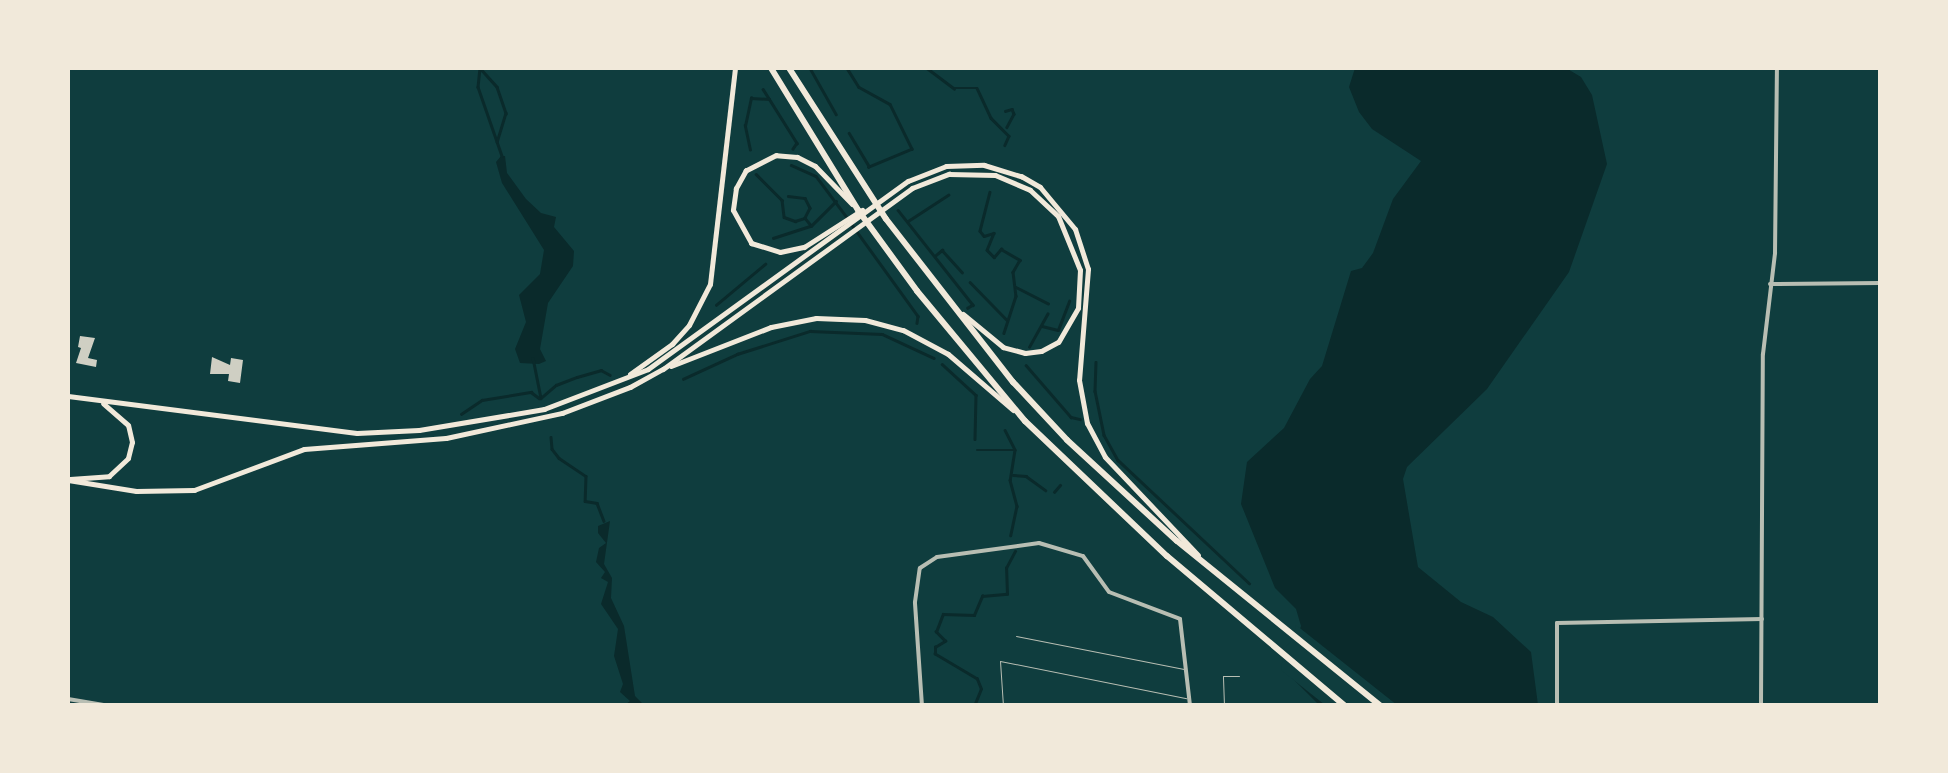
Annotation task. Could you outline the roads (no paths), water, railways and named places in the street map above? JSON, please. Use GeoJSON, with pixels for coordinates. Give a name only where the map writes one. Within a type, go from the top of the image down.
{"type":"FeatureCollection","features":[{"type":"Feature","properties":{"kind":"highway"},"geometry":{"type":"LineString","coordinates":[[771,68],[858,210],[917,291],[1025,421],[1166,556],[1345,706]]}},
{"type":"Feature","properties":{"kind":"highway"},"geometry":{"type":"LineString","coordinates":[[789,68],[856,177],[950,302],[1068,440],[1203,562],[1381,706]]}},
{"type":"Feature","properties":{"kind":"main road"},"geometry":{"type":"LineString","coordinates":[[616,383],[672,344],[702,307],[716,256],[734,68]]}},
{"type":"Feature","properties":{"kind":"main road"},"geometry":{"type":"LineString","coordinates":[[858,210],[815,166],[788,155],[754,164],[736,188],[733,210],[742,233],[771,251],[804,247],[929,170],[984,165],[1021,176],[1066,214],[1088,268],[1079,380],[1087,423],[1105,457],[1203,562]]}},
{"type":"Feature","properties":{"kind":"main road"},"geometry":{"type":"LineString","coordinates":[[663,369],[898,198],[949,174],[995,175],[1044,201],[1068,231],[1080,270],[1078,308],[1064,336],[1052,347],[1025,352],[1003,346],[950,302]]}},
{"type":"Feature","properties":{"kind":"main road"},"geometry":{"type":"LineString","coordinates":[[68,396],[304,430],[387,433],[544,408],[648,369],[708,329],[844,224]]}},
{"type":"Feature","properties":{"kind":"main road"},"geometry":{"type":"LineString","coordinates":[[68,480],[136,491],[194,490],[304,449],[446,438],[525,423],[596,402],[663,369],[770,326],[816,318],[865,320],[902,330],[948,354],[1025,421]]}},
{"type":"Feature","properties":{"kind":"main road"},"geometry":{"type":"LineString","coordinates":[[68,480],[109,476],[128,458],[128,425],[98,400]]}},
{"type":"Feature","properties":{"kind":"street"},"geometry":{"type":"LineString","coordinates":[[1761,706],[1763,354],[1770,284],[1777,68]]}},
{"type":"Feature","properties":{"kind":"street"},"geometry":{"type":"LineString","coordinates":[[1770,284],[1880,283]]}},
{"type":"Feature","properties":{"kind":"street"},"geometry":{"type":"LineString","coordinates":[[922,706],[915,586],[920,568],[932,559],[1050,544],[1088,560],[1109,592],[1180,619],[1190,702]]}},
{"type":"Feature","properties":{"kind":"street"},"geometry":{"type":"LineString","coordinates":[[1557,706],[1557,622],[1762,619]]}},
{"type":"Feature","properties":{"kind":"street"},"geometry":{"type":"LineString","coordinates":[[68,699],[109,706]]}},
{"type":"Feature","properties":{"kind":"lane"},"geometry":{"type":"LineString","coordinates":[[1016,636],[1188,670]]}},
{"type":"Feature","properties":{"kind":"lane"},"geometry":{"type":"LineString","coordinates":[[1003,706],[1000,660],[1190,702]]}},
{"type":"Feature","properties":{"kind":"lane"},"geometry":{"type":"LineString","coordinates":[[1224,706],[1222,676],[1239,676]]}},
{"type":"Feature","properties":{"kind":"water"},"geometry":{"type":"Polygon","coordinates":[[[1355,68],[1566,68],[1581,77],[1592,95],[1607,164],[1569,272],[1487,389],[1407,467],[1403,479],[1418,567],[1461,602],[1493,617],[1531,652],[1538,705],[1319,705],[1286,672],[1301,626],[1296,609],[1275,588],[1241,504],[1247,462],[1284,428],[1310,379],[1322,366],[1351,271],[1362,268],[1373,253],[1393,199],[1421,161],[1372,129],[1359,112],[1349,87],[1355,68]]]}},
{"type":"Feature","properties":{"kind":"water"},"geometry":{"type":"Polygon","coordinates":[[[505,156],[507,173],[526,199],[541,213],[556,217],[554,227],[574,251],[573,266],[548,303],[540,349],[546,361],[539,364],[520,363],[515,349],[526,322],[519,295],[540,274],[544,250],[502,183],[496,162],[505,156]]]}},
{"type":"Feature","properties":{"kind":"water"},"geometry":{"type":"Polygon","coordinates":[[[610,521],[604,564],[612,578],[611,598],[624,626],[635,696],[644,705],[625,705],[630,701],[620,692],[623,684],[614,656],[618,629],[601,604],[608,582],[601,578],[605,572],[596,562],[599,548],[606,543],[598,526],[610,521]]]}},
{"type":"Feature","properties":{"kind":"waterway"},"geometry":{"type":"LineString","coordinates":[[480,68],[478,87],[502,156]]}},
{"type":"Feature","properties":{"kind":"waterway"},"geometry":{"type":"LineString","coordinates":[[810,68],[836,114]]}},
{"type":"Feature","properties":{"kind":"waterway"},"geometry":{"type":"LineString","coordinates":[[847,68],[859,87],[890,104],[912,149],[869,167],[849,134]]}},
{"type":"Feature","properties":{"kind":"waterway"},"geometry":{"type":"LineString","coordinates":[[927,68],[954,88],[977,88],[991,118],[1009,136],[1005,145]]}},
{"type":"Feature","properties":{"kind":"waterway"},"geometry":{"type":"LineString","coordinates":[[481,69],[497,87],[506,113],[497,142]]}},
{"type":"Feature","properties":{"kind":"waterway"},"geometry":{"type":"LineString","coordinates":[[763,89],[797,143],[793,149]]}},
{"type":"Feature","properties":{"kind":"waterway"},"geometry":{"type":"LineString","coordinates":[[750,150],[745,126],[751,98],[769,99]]}},
{"type":"Feature","properties":{"kind":"waterway"},"geometry":{"type":"LineString","coordinates":[[1005,111],[1012,109],[1014,114],[1007,127]]}},
{"type":"Feature","properties":{"kind":"waterway"},"geometry":{"type":"LineString","coordinates":[[791,165],[816,176],[846,216]]}},
{"type":"Feature","properties":{"kind":"waterway"},"geometry":{"type":"LineString","coordinates":[[756,174],[782,200],[784,217],[795,221],[805,218]]}},
{"type":"Feature","properties":{"kind":"waterway"},"geometry":{"type":"LineString","coordinates":[[990,192],[980,231],[984,236],[994,233],[987,250],[994,257],[1001,249],[1020,260],[1013,272],[1016,296],[1004,333]]}},
{"type":"Feature","properties":{"kind":"waterway"},"geometry":{"type":"LineString","coordinates":[[908,221],[948,195]]}},
{"type":"Feature","properties":{"kind":"waterway"},"geometry":{"type":"LineString","coordinates":[[788,196],[805,198],[810,208],[805,218],[810,224]]}},
{"type":"Feature","properties":{"kind":"waterway"},"geometry":{"type":"LineString","coordinates":[[773,238],[811,226],[836,201]]}},
{"type":"Feature","properties":{"kind":"waterway"},"geometry":{"type":"LineString","coordinates":[[898,210],[973,305],[968,308]]}},
{"type":"Feature","properties":{"kind":"waterway"},"geometry":{"type":"LineString","coordinates":[[850,222],[918,316],[917,323]]}},
{"type":"Feature","properties":{"kind":"waterway"},"geometry":{"type":"LineString","coordinates":[[936,255],[942,250],[962,272]]}},
{"type":"Feature","properties":{"kind":"waterway"},"geometry":{"type":"LineString","coordinates":[[716,305],[765,264]]}},
{"type":"Feature","properties":{"kind":"waterway"},"geometry":{"type":"LineString","coordinates":[[970,282],[1006,319]]}},
{"type":"Feature","properties":{"kind":"waterway"},"geometry":{"type":"LineString","coordinates":[[1016,287],[1048,303]]}},
{"type":"Feature","properties":{"kind":"waterway"},"geometry":{"type":"LineString","coordinates":[[1042,326],[1058,330],[1069,301]]}},
{"type":"Feature","properties":{"kind":"waterway"},"geometry":{"type":"LineString","coordinates":[[1029,347],[1047,314]]}},
{"type":"Feature","properties":{"kind":"waterway"},"geometry":{"type":"LineString","coordinates":[[683,379],[737,354],[810,331],[882,334],[934,358]]}},
{"type":"Feature","properties":{"kind":"waterway"},"geometry":{"type":"LineString","coordinates":[[533,358],[541,398]]}},
{"type":"Feature","properties":{"kind":"waterway"},"geometry":{"type":"LineString","coordinates":[[1096,362],[1095,391],[1104,435],[1118,460],[1249,583]]}},
{"type":"Feature","properties":{"kind":"waterway"},"geometry":{"type":"LineString","coordinates":[[942,364],[976,395],[975,439]]}},
{"type":"Feature","properties":{"kind":"waterway"},"geometry":{"type":"LineString","coordinates":[[1026,365],[1071,417],[1080,419]]}},
{"type":"Feature","properties":{"kind":"waterway"},"geometry":{"type":"LineString","coordinates":[[542,397],[556,385],[577,377],[601,370],[610,375]]}},
{"type":"Feature","properties":{"kind":"waterway"},"geometry":{"type":"LineString","coordinates":[[461,414],[482,400],[531,392],[539,398]]}},
{"type":"Feature","properties":{"kind":"waterway"},"geometry":{"type":"LineString","coordinates":[[1005,430],[1015,450],[1010,480],[1017,506],[1011,535]]}},
{"type":"Feature","properties":{"kind":"waterway"},"geometry":{"type":"LineString","coordinates":[[551,437],[552,449],[559,458],[586,476],[585,501],[597,503],[604,521]]}},
{"type":"Feature","properties":{"kind":"waterway"},"geometry":{"type":"LineString","coordinates":[[977,450],[1015,450]]}},
{"type":"Feature","properties":{"kind":"waterway"},"geometry":{"type":"LineString","coordinates":[[1013,475],[1026,476],[1045,490]]}},
{"type":"Feature","properties":{"kind":"waterway"},"geometry":{"type":"LineString","coordinates":[[1054,492],[1060,485]]}},
{"type":"Feature","properties":{"kind":"waterway"},"geometry":{"type":"LineString","coordinates":[[974,706],[981,689],[977,679],[935,654],[935,647],[945,641],[936,632],[943,614],[974,615],[982,596],[1007,594],[1006,568],[1015,551]]}}]}
